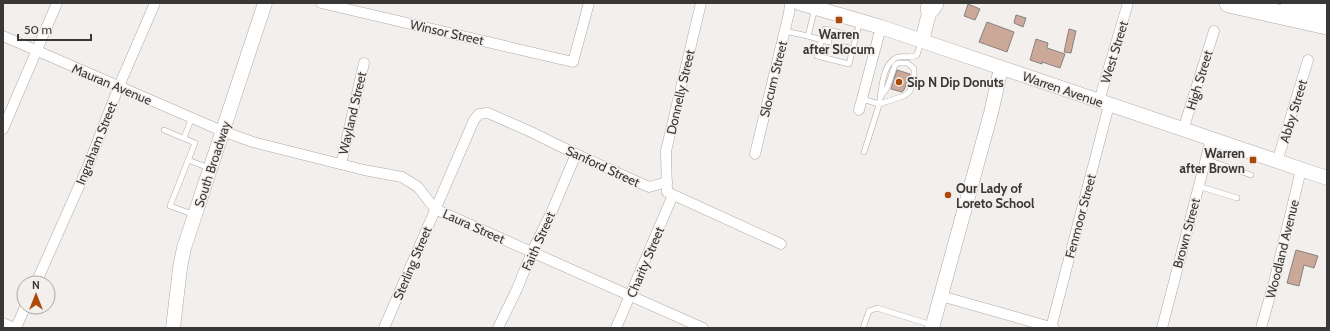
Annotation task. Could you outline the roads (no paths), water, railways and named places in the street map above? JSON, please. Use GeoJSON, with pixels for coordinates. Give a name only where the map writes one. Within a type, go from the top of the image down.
{"type":"FeatureCollection","features":[{"type":"Feature","properties":{"kind":"highway"},"geometry":{"type":"LineString","coordinates":[[1229,3],[1327,25]]}},
{"type":"Feature","properties":{"kind":"highway"},"geometry":{"type":"LineString","coordinates":[[1290,3],[1327,13]]}},
{"type":"Feature","properties":{"kind":"main road","name":"South Broadway"},"geometry":{"type":"LineString","coordinates":[[173,328],[180,268],[184,248],[265,3]]}},
{"type":"Feature","properties":{"kind":"main road","name":"Warren Avenue"},"geometry":{"type":"LineString","coordinates":[[799,3],[816,5],[1327,178]]}},
{"type":"Feature","properties":{"kind":"main road"},"geometry":{"type":"LineString","coordinates":[[922,41],[932,5]]}},
{"type":"Feature","properties":{"kind":"main road"},"geometry":{"type":"LineString","coordinates":[[933,327],[991,113],[1001,68]]}},
{"type":"Feature","properties":{"kind":"street"},"geometry":{"type":"LineString","coordinates":[[3,129],[57,3]]}},
{"type":"Feature","properties":{"kind":"street","name":"Ingraham Street"},"geometry":{"type":"LineString","coordinates":[[40,275],[88,166],[119,86],[155,3]]}},
{"type":"Feature","properties":{"kind":"street","name":"Winsor Street"},"geometry":{"type":"LineString","coordinates":[[321,3],[573,62],[589,3]]}},
{"type":"Feature","properties":{"kind":"street","name":"Donnelly Street"},"geometry":{"type":"LineString","coordinates":[[667,182],[666,151],[701,3]]}},
{"type":"Feature","properties":{"kind":"street","name":"Slocum Street"},"geometry":{"type":"LineString","coordinates":[[755,154],[790,3]]}},
{"type":"Feature","properties":{"kind":"street","name":"West Street"},"geometry":{"type":"LineString","coordinates":[[1104,103],[1128,3]]}},
{"type":"Feature","properties":{"kind":"street"},"geometry":{"type":"LineString","coordinates":[[860,104],[880,27]]}},
{"type":"Feature","properties":{"kind":"street","name":"High Street"},"geometry":{"type":"LineString","coordinates":[[1184,130],[1214,31]]}},
{"type":"Feature","properties":{"kind":"street","name":"Mauran Avenue"},"geometry":{"type":"LineString","coordinates":[[3,36],[222,131]]}},
{"type":"Feature","properties":{"kind":"street","name":"Abby Street"},"geometry":{"type":"LineString","coordinates":[[1277,162],[1308,60]]}},
{"type":"Feature","properties":{"kind":"street","name":"Wayland Street"},"geometry":{"type":"LineString","coordinates":[[340,164],[364,63]]}},
{"type":"Feature","properties":{"kind":"street","name":"Fenmoor Street"},"geometry":{"type":"LineString","coordinates":[[1052,328],[1104,103]]}},
{"type":"Feature","properties":{"kind":"street","name":"Sanford Street"},"geometry":{"type":"LineString","coordinates":[[482,113],[488,113],[529,131],[649,187],[667,182]]}},
{"type":"Feature","properties":{"kind":"street","name":"Sterling Street"},"geometry":{"type":"LineString","coordinates":[[384,328],[474,120],[479,114],[482,113]]}},
{"type":"Feature","properties":{"kind":"street","name":"Laura Street"},"geometry":{"type":"LineString","coordinates":[[222,131],[253,142],[340,164],[402,177],[418,187],[435,209],[703,328]]}},
{"type":"Feature","properties":{"kind":"street","name":"Brown Street"},"geometry":{"type":"LineString","coordinates":[[1162,328],[1211,139]]}},
{"type":"Feature","properties":{"kind":"street","name":"Faith Street"},"geometry":{"type":"LineString","coordinates":[[498,328],[552,211],[576,154]]}},
{"type":"Feature","properties":{"kind":"street","name":"Woodland Avenue"},"geometry":{"type":"LineString","coordinates":[[1261,328],[1274,282],[1301,170]]}},
{"type":"Feature","properties":{"kind":"street"},"geometry":{"type":"LineString","coordinates":[[667,182],[667,192],[781,244]]}},
{"type":"Feature","properties":{"kind":"street","name":"Charity Street"},"geometry":{"type":"LineString","coordinates":[[616,328],[673,195]]}},
{"type":"Feature","properties":{"kind":"street"},"geometry":{"type":"LineString","coordinates":[[941,296],[1052,328]]}},
{"type":"Feature","properties":{"kind":"street"},"geometry":{"type":"LineString","coordinates":[[3,324],[15,328],[21,315]]}},
{"type":"Feature","properties":{"kind":"lane"},"geometry":{"type":"LineString","coordinates":[[808,36],[816,5]]}},
{"type":"Feature","properties":{"kind":"lane"},"geometry":{"type":"LineString","coordinates":[[856,37],[825,29],[817,56],[849,64],[856,37],[860,20]]}},
{"type":"Feature","properties":{"kind":"lane"},"geometry":{"type":"LineString","coordinates":[[784,31],[829,42]]}},
{"type":"Feature","properties":{"kind":"lane"},"geometry":{"type":"LineString","coordinates":[[864,152],[879,104],[887,67],[890,62],[900,56],[912,58],[917,55],[922,41]]}},
{"type":"Feature","properties":{"kind":"lane"},"geometry":{"type":"LineString","coordinates":[[841,46],[853,49]]}},
{"type":"Feature","properties":{"kind":"lane"},"geometry":{"type":"LineString","coordinates":[[860,104],[879,104],[904,96],[910,90],[915,72],[911,66],[902,63],[895,65],[887,88],[880,97]]}},
{"type":"Feature","properties":{"kind":"lane"},"geometry":{"type":"LineString","coordinates":[[184,138],[192,117]]}},
{"type":"Feature","properties":{"kind":"lane"},"geometry":{"type":"LineString","coordinates":[[164,130],[195,143],[170,206],[196,215]]}},
{"type":"Feature","properties":{"kind":"lane"},"geometry":{"type":"LineString","coordinates":[[1205,159],[1251,175]]}},
{"type":"Feature","properties":{"kind":"lane"},"geometry":{"type":"LineString","coordinates":[[188,160],[210,168]]}},
{"type":"Feature","properties":{"kind":"lane"},"geometry":{"type":"LineString","coordinates":[[1198,186],[1236,198]]}},
{"type":"Feature","properties":{"kind":"lane"},"geometry":{"type":"LineString","coordinates":[[863,328],[869,311],[877,308],[933,327]]}},
{"type":"Feature","properties":{"kind":"place","name":"Warren after Slocum"},"geometry":{"type":"Point","coordinates":[839,20]}},
{"type":"Feature","properties":{"kind":"place","name":"Sip N Dip Donuts"},"geometry":{"type":"Point","coordinates":[899,82]}},
{"type":"Feature","properties":{"kind":"place","name":"Warren after Brown"},"geometry":{"type":"Point","coordinates":[1253,160]}},
{"type":"Feature","properties":{"kind":"place","name":"Our Lady of Loreto School"},"geometry":{"type":"Point","coordinates":[948,195]}}]}
